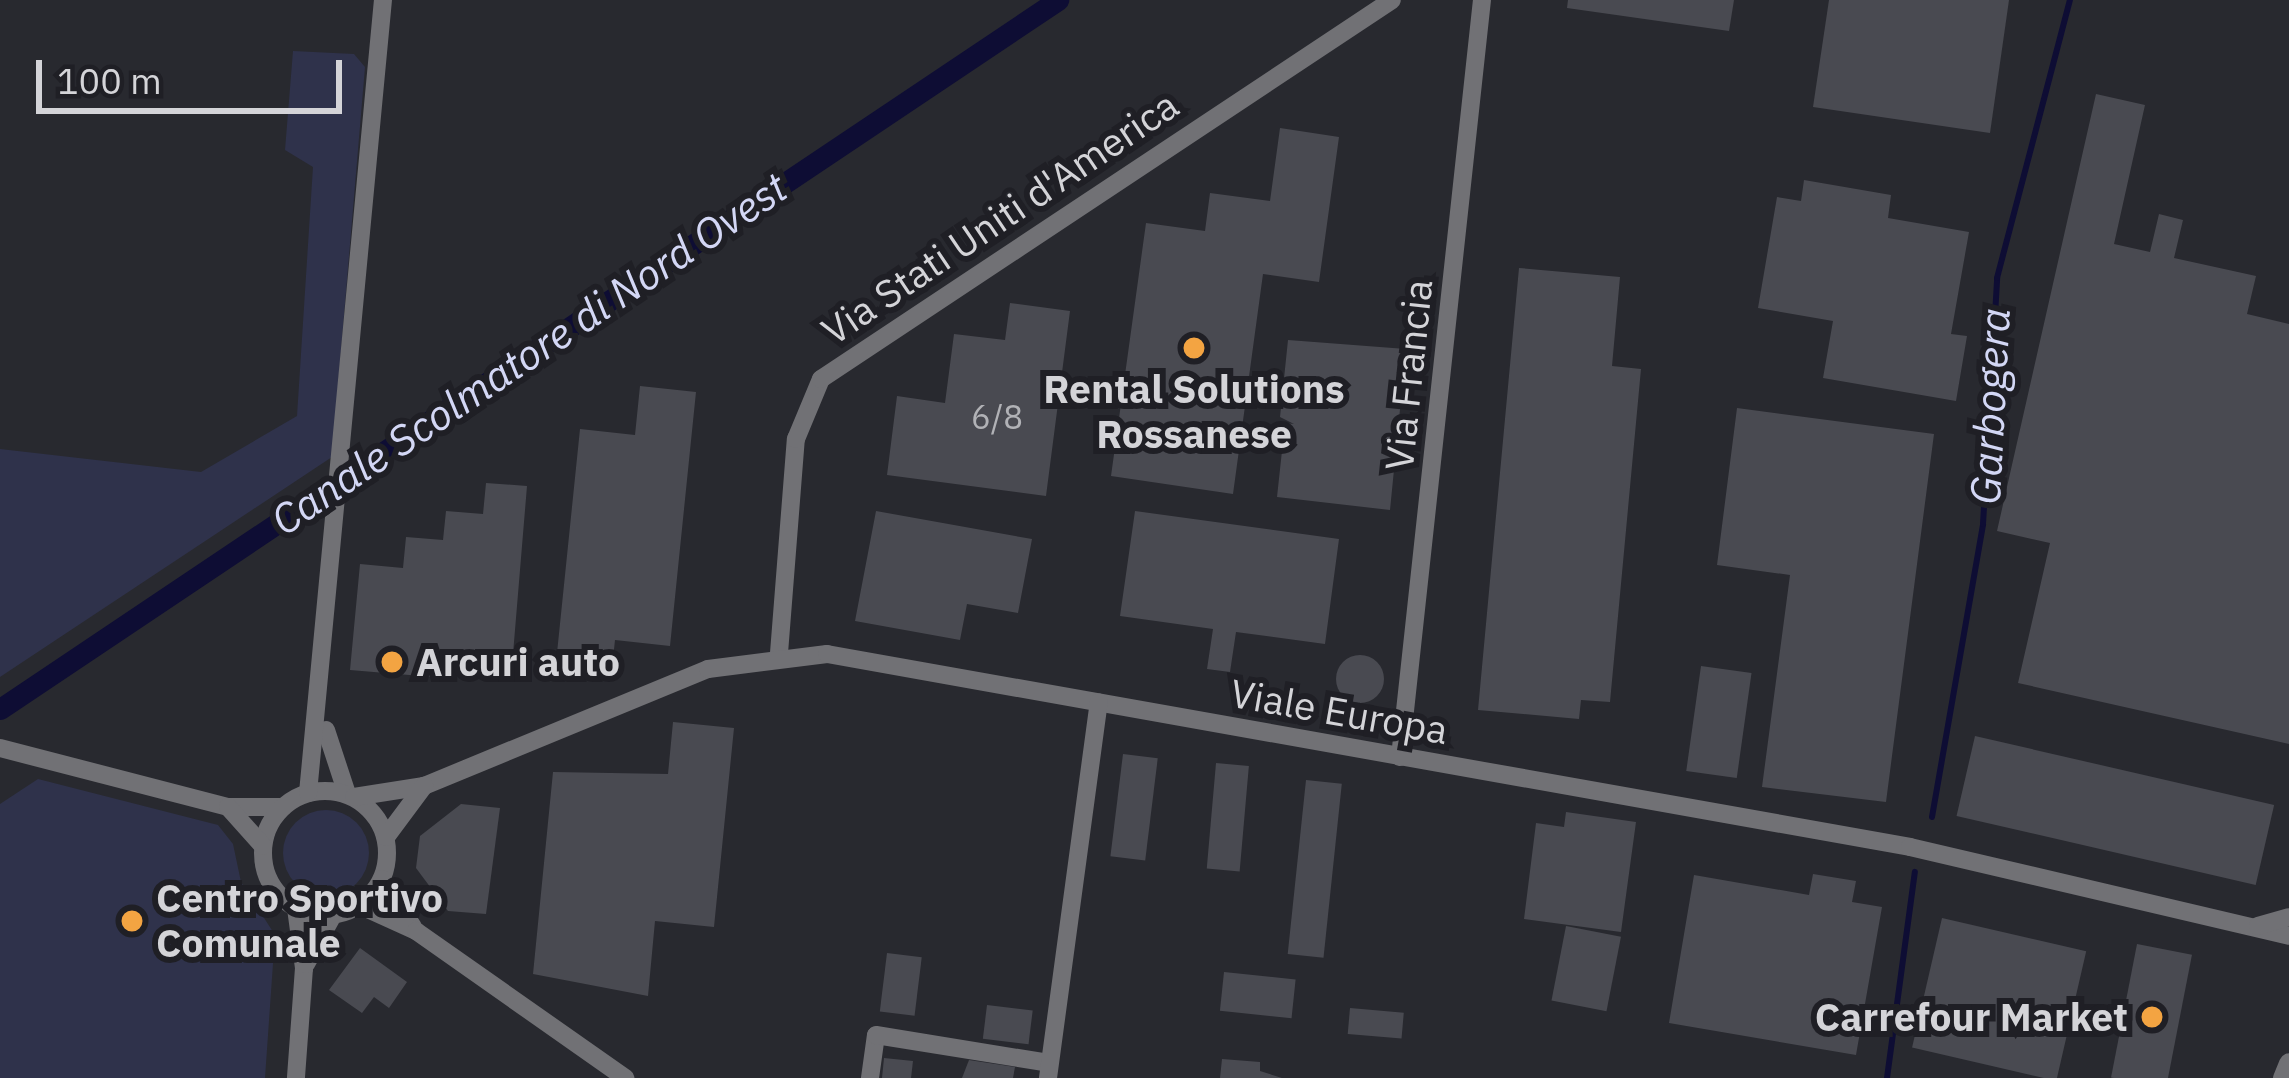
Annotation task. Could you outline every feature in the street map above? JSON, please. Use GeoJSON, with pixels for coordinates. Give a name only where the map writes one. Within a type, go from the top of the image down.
{"type":"FeatureCollection","features":[{"type":"Feature","properties":{"kind":"street"},"geometry":{"type":"LineString","coordinates":[[308,793],[323,707],[383,0]]}},
{"type":"Feature","properties":{"kind":"street","name":"Via Stati Uniti d'America"},"geometry":{"type":"LineString","coordinates":[[779,653],[796,439],[820,379],[1392,0]]}},
{"type":"Feature","properties":{"kind":"street","name":"Via Francia"},"geometry":{"type":"LineString","coordinates":[[1400,757],[1482,0]]}},
{"type":"Feature","properties":{"kind":"street","name":"Viale Europa"},"geometry":{"type":"LineString","coordinates":[[351,796],[424,786],[708,668],[779,653],[1099,702],[1910,847],[2289,937]]}},
{"type":"Feature","properties":{"kind":"street"},"geometry":{"type":"LineString","coordinates":[[870,1078],[876,1035],[1049,1070],[1099,702]]}},
{"type":"Feature","properties":{"kind":"street"},"geometry":{"type":"LineString","coordinates":[[323,707],[351,796],[386,837]]}},
{"type":"Feature","properties":{"kind":"street"},"geometry":{"type":"LineString","coordinates":[[0,748],[227,807],[283,807],[308,793],[351,796]]}},
{"type":"Feature","properties":{"kind":"street"},"geometry":{"type":"LineString","coordinates":[[227,807],[263,846],[270,882],[296,908],[333,914],[359,905],[382,879],[386,837],[424,786]]}},
{"type":"Feature","properties":{"kind":"street"},"geometry":{"type":"LineString","coordinates":[[263,846],[283,807]]}},
{"type":"Feature","properties":{"kind":"street"},"geometry":{"type":"LineString","coordinates":[[382,879],[416,931]]}},
{"type":"Feature","properties":{"kind":"street"},"geometry":{"type":"LineString","coordinates":[[359,905],[416,931],[625,1078]]}},
{"type":"Feature","properties":{"kind":"street"},"geometry":{"type":"LineString","coordinates":[[296,908],[304,968],[296,1078]]}},
{"type":"Feature","properties":{"kind":"street"},"geometry":{"type":"LineString","coordinates":[[304,968],[333,914]]}},
{"type":"Feature","properties":{"kind":"street"},"geometry":{"type":"LineString","coordinates":[[2258,926],[2289,917]]}},
{"type":"Feature","properties":{"kind":"street"},"geometry":{"type":"LineString","coordinates":[[2282,1078],[2289,1063]]}},
{"type":"Feature","properties":{"kind":"shaded area"},"geometry":{"type":"Polygon","coordinates":[[[293,51],[354,54],[365,67],[332,457],[0,677],[0,449],[201,472],[297,416],[313,167],[285,150],[293,51]]]}},
{"type":"Feature","properties":{"kind":"shaded area","name":"Centro Sportivo Comunale"},"geometry":{"type":"Polygon","coordinates":[[[38,779],[218,825],[233,844],[241,882],[275,935],[265,1078],[0,1078],[0,804],[38,779]]]}},
{"type":"Feature","properties":{"kind":"shaded area"},"geometry":{"type":"Polygon","coordinates":[[[326,810],[356,823],[369,853],[356,883],[326,896],[296,883],[283,853],[296,823],[326,810]]]}},
{"type":"Feature","properties":{"kind":"building"},"geometry":{"type":"Polygon","coordinates":[[[1568,0],[1734,0],[1729,31],[1567,8],[1568,0]]]}},
{"type":"Feature","properties":{"kind":"building"},"geometry":{"type":"Polygon","coordinates":[[[1829,0],[2009,0],[1990,133],[1813,107],[1829,0]]]}},
{"type":"Feature","properties":{"kind":"building"},"geometry":{"type":"Polygon","coordinates":[[[2096,94],[2145,105],[2114,244],[2150,252],[2159,214],[2183,220],[2174,258],[2256,276],[2247,314],[2289,324],[2289,744],[2018,683],[2050,543],[1997,531],[2096,94]]]}},
{"type":"Feature","properties":{"kind":"building"},"geometry":{"type":"Polygon","coordinates":[[[1280,128],[1339,137],[1319,282],[1263,274],[1233,494],[1111,476],[1146,223],[1205,231],[1210,193],[1270,201],[1280,128]]]}},
{"type":"Feature","properties":{"kind":"building"},"geometry":{"type":"Polygon","coordinates":[[[1804,180],[1891,195],[1888,218],[1969,232],[1951,334],[1967,336],[1956,401],[1823,378],[1833,321],[1758,308],[1777,197],[1801,201],[1804,180]]]}},
{"type":"Feature","properties":{"kind":"building"},"geometry":{"type":"Polygon","coordinates":[[[1519,268],[1620,277],[1612,366],[1641,369],[1610,702],[1581,700],[1579,719],[1478,710],[1519,268]]]}},
{"type":"Feature","properties":{"kind":"building"},"geometry":{"type":"Polygon","coordinates":[[[1010,303],[1070,311],[1046,496],[887,475],[897,396],[945,403],[954,334],[1005,340],[1010,303]]]}},
{"type":"Feature","properties":{"kind":"building"},"geometry":{"type":"Polygon","coordinates":[[[1288,340],[1406,349],[1390,510],[1277,497],[1285,423],[1294,424],[1280,417],[1288,340]]]}},
{"type":"Feature","properties":{"kind":"building"},"geometry":{"type":"Polygon","coordinates":[[[640,386],[696,392],[670,646],[615,640],[613,659],[557,653],[580,429],[635,435],[640,386]]]}},
{"type":"Feature","properties":{"kind":"building"},"geometry":{"type":"Polygon","coordinates":[[[1737,408],[1934,434],[1886,802],[1762,787],[1790,575],[1717,565],[1737,408]]]}},
{"type":"Feature","properties":{"kind":"building"},"geometry":{"type":"Polygon","coordinates":[[[486,483],[527,486],[513,654],[473,651],[472,667],[434,664],[433,677],[350,670],[360,564],[403,568],[406,537],[443,540],[446,511],[483,514],[486,483]]]}},
{"type":"Feature","properties":{"kind":"building"},"geometry":{"type":"Polygon","coordinates":[[[876,511],[1032,539],[1018,613],[967,604],[960,640],[855,621],[876,511]]]}},
{"type":"Feature","properties":{"kind":"building"},"geometry":{"type":"Polygon","coordinates":[[[1135,511],[1339,539],[1325,644],[1236,632],[1230,672],[1207,669],[1213,629],[1120,616],[1135,511]]]}},
{"type":"Feature","properties":{"kind":"building"},"geometry":{"type":"Polygon","coordinates":[[[1360,655],[1377,662],[1384,679],[1377,696],[1360,703],[1343,696],[1336,679],[1343,662],[1360,655]]]}},
{"type":"Feature","properties":{"kind":"building"},"geometry":{"type":"Polygon","coordinates":[[[1701,666],[1752,673],[1737,778],[1686,771],[1701,666]]]}},
{"type":"Feature","properties":{"kind":"building"},"geometry":{"type":"Polygon","coordinates":[[[673,722],[734,728],[714,927],[655,921],[648,996],[533,974],[553,772],[668,774],[673,722]]]}},
{"type":"Feature","properties":{"kind":"building"},"geometry":{"type":"Polygon","coordinates":[[[1975,736],[2274,805],[2256,885],[1957,816],[1975,736]]]}},
{"type":"Feature","properties":{"kind":"building"},"geometry":{"type":"Polygon","coordinates":[[[1123,754],[1158,758],[1145,860],[1110,856],[1123,754]]]}},
{"type":"Feature","properties":{"kind":"building"},"geometry":{"type":"Polygon","coordinates":[[[1216,763],[1249,766],[1240,871],[1207,869],[1216,763]]]}},
{"type":"Feature","properties":{"kind":"building"},"geometry":{"type":"Polygon","coordinates":[[[1306,780],[1342,784],[1324,958],[1288,954],[1306,780]]]}},
{"type":"Feature","properties":{"kind":"building"},"geometry":{"type":"Polygon","coordinates":[[[461,804],[500,808],[486,914],[448,911],[416,868],[420,836],[461,804]]]}},
{"type":"Feature","properties":{"kind":"building"},"geometry":{"type":"Polygon","coordinates":[[[1566,812],[1636,822],[1621,932],[1524,919],[1536,823],[1564,827],[1566,812]]]}},
{"type":"Feature","properties":{"kind":"building"},"geometry":{"type":"Polygon","coordinates":[[[1813,874],[1856,881],[1852,902],[1882,907],[1856,1055],[1669,1023],[1694,875],[1809,895],[1813,874]]]}},
{"type":"Feature","properties":{"kind":"building"},"geometry":{"type":"Polygon","coordinates":[[[1942,918],[2086,951],[2057,1078],[1912,1048],[1942,918]]]}},
{"type":"Feature","properties":{"kind":"building"},"geometry":{"type":"Polygon","coordinates":[[[1566,926],[1621,937],[1606,1011],[1551,1001],[1566,926]]]}},
{"type":"Feature","properties":{"kind":"building","name":"Carrefour Market"},"geometry":{"type":"Polygon","coordinates":[[[2137,944],[2192,955],[2168,1078],[2111,1078],[2137,944]]]}},
{"type":"Feature","properties":{"kind":"building"},"geometry":{"type":"Polygon","coordinates":[[[360,948],[407,982],[389,1008],[374,997],[362,1013],[329,990],[360,948]]]}},
{"type":"Feature","properties":{"kind":"building"},"geometry":{"type":"Polygon","coordinates":[[[887,953],[922,957],[915,1016],[880,1012],[887,953]]]}},
{"type":"Feature","properties":{"kind":"building"},"geometry":{"type":"Polygon","coordinates":[[[1224,972],[1296,980],[1292,1018],[1220,1011],[1224,972]]]}},
{"type":"Feature","properties":{"kind":"building"},"geometry":{"type":"Polygon","coordinates":[[[987,1005],[1033,1011],[1029,1044],[983,1039],[987,1005]]]}},
{"type":"Feature","properties":{"kind":"building"},"geometry":{"type":"Polygon","coordinates":[[[1350,1008],[1404,1013],[1402,1039],[1348,1034],[1350,1008]]]}},
{"type":"Feature","properties":{"kind":"building"},"geometry":{"type":"Polygon","coordinates":[[[884,1058],[913,1061],[911,1078],[882,1078],[884,1058]]]}},
{"type":"Feature","properties":{"kind":"building"},"geometry":{"type":"Polygon","coordinates":[[[1222,1059],[1260,1062],[1260,1071],[1282,1078],[1220,1078],[1222,1059]]]}},
{"type":"Feature","properties":{"kind":"building"},"geometry":{"type":"Polygon","coordinates":[[[969,1060],[1015,1067],[1013,1078],[962,1078],[969,1060]]]}},
{"type":"Feature","properties":{"kind":"waterway","name":"Canale Scolmatore di Nord Ovest"},"geometry":{"type":"LineString","coordinates":[[0,709],[1058,0]]}},
{"type":"Feature","properties":{"kind":"waterway","name":"Garbogera"},"geometry":{"type":"LineString","coordinates":[[1932,817],[1983,524],[1997,278],[2070,0]]}},
{"type":"Feature","properties":{"kind":"waterway","name":"Garbogera"},"geometry":{"type":"LineString","coordinates":[[1887,1078],[1915,872]]}},
{"type":"Feature","properties":{"kind":"place","name":"Rental Solutions Rossanese"},"geometry":{"type":"Point","coordinates":[1194,348]}},
{"type":"Feature","properties":{"kind":"place","name":"Arcuri auto"},"geometry":{"type":"Point","coordinates":[392,662]}},
{"type":"Feature","properties":{"kind":"place","name":"Centro Sportivo Comunale"},"geometry":{"type":"Point","coordinates":[132,921]}},
{"type":"Feature","properties":{"kind":"place","name":"Carrefour Market"},"geometry":{"type":"Point","coordinates":[2152,1017]}}]}
